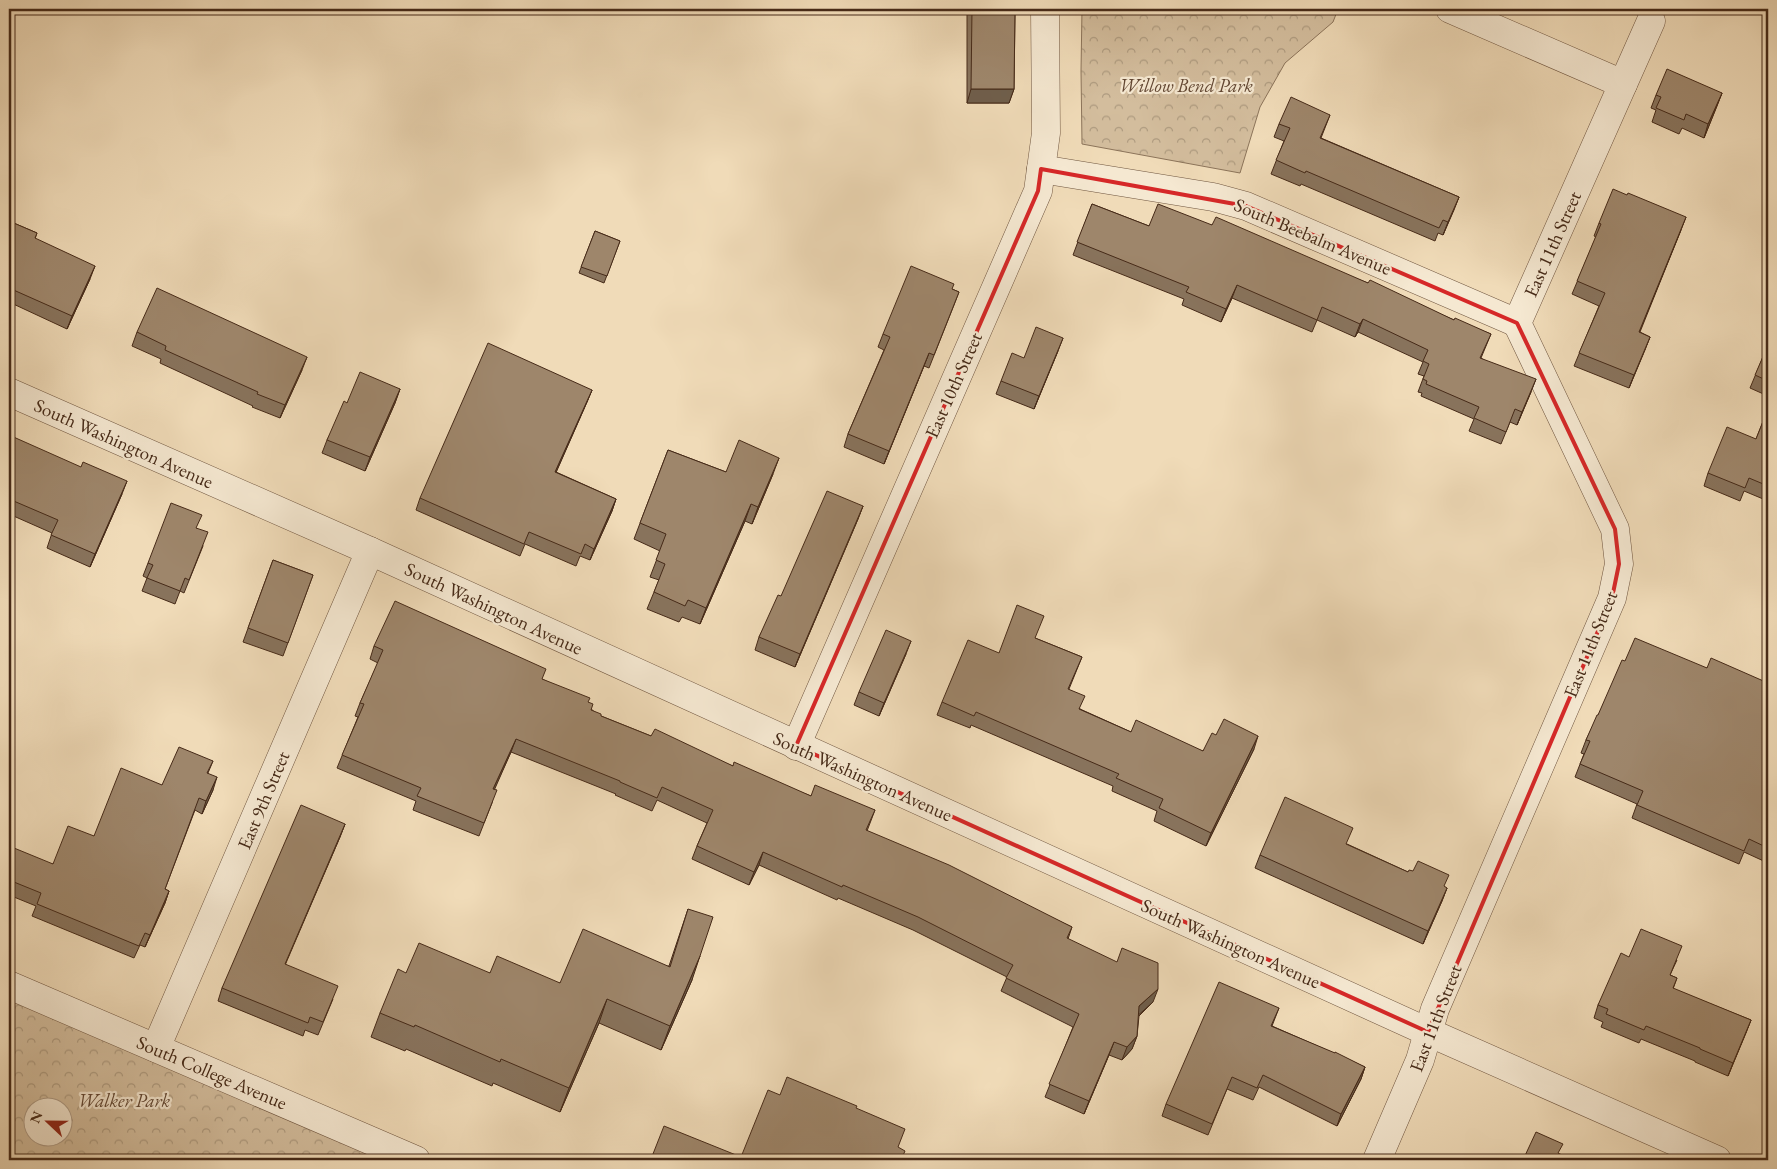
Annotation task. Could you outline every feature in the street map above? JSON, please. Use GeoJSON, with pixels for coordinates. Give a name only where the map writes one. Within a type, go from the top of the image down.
{"type":"FeatureCollection","features":[{"type":"Feature","properties":{"kind":"street","name":"East 10th Street"},"geometry":{"type":"LineString","coordinates":[[796,746],[1038,191],[1046,133],[1045,9]]}},
{"type":"Feature","properties":{"kind":"street"},"geometry":{"type":"LineString","coordinates":[[1450,9],[1623,84]]}},
{"type":"Feature","properties":{"kind":"street","name":"East 11th Street"},"geometry":{"type":"LineString","coordinates":[[1377,1160],[1420,1060],[1435,1008],[1612,598],[1619,564],[1614,529],[1517,324],[1651,21]]}},
{"type":"Feature","properties":{"kind":"street","name":"South Beebalm Avenue"},"geometry":{"type":"LineString","coordinates":[[1041,169],[1213,197],[1246,206],[1517,324]]}},
{"type":"Feature","properties":{"kind":"street","name":"South Washington Avenue"},"geometry":{"type":"LineString","coordinates":[[9,392],[370,551],[1428,1032],[1717,1160]]}},
{"type":"Feature","properties":{"kind":"street","name":"East 9th Street"},"geometry":{"type":"LineString","coordinates":[[156,1048],[370,551]]}},
{"type":"Feature","properties":{"kind":"street","name":"South College Avenue"},"geometry":{"type":"LineString","coordinates":[[9,985],[416,1160]]}},
{"type":"Feature","properties":{"kind":"highlighted area"},"geometry":{"type":"Polygon","coordinates":[[[1041,169],[1246,206],[1517,323],[1615,529],[1619,564],[1612,598],[1428,1032],[796,746],[1038,191],[1041,169]]]}},
{"type":"Feature","properties":{"kind":"green space","name":"Willow Bend Park"},"geometry":{"type":"Polygon","coordinates":[[[1082,9],[1338,9],[1333,22],[1285,63],[1260,107],[1240,173],[1082,144],[1082,9]]]}},
{"type":"Feature","properties":{"kind":"green space","name":"Walker Park"},"geometry":{"type":"Polygon","coordinates":[[[9,985],[416,1160],[9,1160],[9,985]]]}},
{"type":"Feature","properties":{"kind":"building"},"geometry":{"type":"Polygon","coordinates":[[[972,9],[1015,9],[1014,89],[971,89],[972,9]]]}},
{"type":"Feature","properties":{"kind":"building"},"geometry":{"type":"Polygon","coordinates":[[[1667,69],[1722,93],[1708,124],[1686,114],[1684,120],[1656,108],[1661,97],[1656,95],[1667,69]]]}},
{"type":"Feature","properties":{"kind":"building"},"geometry":{"type":"Polygon","coordinates":[[[1291,97],[1330,115],[1320,138],[1459,197],[1448,222],[1443,220],[1439,228],[1276,160],[1290,128],[1279,124],[1291,97]]]}},
{"type":"Feature","properties":{"kind":"building"},"geometry":{"type":"Polygon","coordinates":[[[1613,189],[1627,195],[1628,193],[1686,217],[1639,332],[1650,337],[1634,375],[1579,353],[1605,293],[1577,281],[1601,224],[1599,223],[1613,189]]]}},
{"type":"Feature","properties":{"kind":"building"},"geometry":{"type":"Polygon","coordinates":[[[1092,204],[1149,226],[1158,204],[1212,225],[1216,217],[1368,283],[1370,280],[1454,320],[1455,318],[1491,334],[1480,358],[1536,379],[1522,412],[1515,409],[1506,432],[1474,418],[1479,407],[1426,384],[1427,381],[1423,379],[1429,364],[1423,361],[1428,350],[1363,319],[1360,324],[1322,307],[1317,320],[1237,285],[1226,309],[1186,292],[1189,287],[1077,242],[1092,204]]]}},
{"type":"Feature","properties":{"kind":"building"},"geometry":{"type":"Polygon","coordinates":[[[9,221],[37,233],[35,238],[95,266],[72,316],[9,288],[9,221]]]}},
{"type":"Feature","properties":{"kind":"building"},"geometry":{"type":"Polygon","coordinates":[[[595,231],[620,241],[607,276],[581,267],[595,231]]]}},
{"type":"Feature","properties":{"kind":"building"},"geometry":{"type":"Polygon","coordinates":[[[911,266],[954,284],[952,289],[959,292],[934,355],[929,353],[889,451],[848,434],[890,337],[883,334],[911,266]]]}},
{"type":"Feature","properties":{"kind":"building"},"geometry":{"type":"Polygon","coordinates":[[[157,288],[307,357],[285,405],[257,394],[258,392],[165,350],[166,346],[137,332],[157,288]]]}},
{"type":"Feature","properties":{"kind":"building"},"geometry":{"type":"Polygon","coordinates":[[[1036,327],[1063,338],[1039,396],[1001,381],[1012,353],[1024,358],[1036,327]]]}},
{"type":"Feature","properties":{"kind":"building"},"geometry":{"type":"Polygon","coordinates":[[[488,343],[592,390],[555,472],[616,499],[594,549],[585,544],[581,554],[529,532],[524,544],[420,498],[488,343]]]}},
{"type":"Feature","properties":{"kind":"building"},"geometry":{"type":"Polygon","coordinates":[[[1768,345],[1768,381],[1755,375],[1768,345]]]}},
{"type":"Feature","properties":{"kind":"building"},"geometry":{"type":"Polygon","coordinates":[[[360,372],[400,389],[370,457],[327,440],[344,401],[347,403],[360,372]]]}},
{"type":"Feature","properties":{"kind":"building"},"geometry":{"type":"Polygon","coordinates":[[[1768,409],[1768,486],[1749,478],[1745,488],[1708,473],[1727,427],[1756,439],[1768,409]]]}},
{"type":"Feature","properties":{"kind":"building"},"geometry":{"type":"Polygon","coordinates":[[[9,435],[81,467],[83,462],[127,481],[95,554],[51,535],[58,520],[9,499],[9,435]]]}},
{"type":"Feature","properties":{"kind":"building"},"geometry":{"type":"Polygon","coordinates":[[[739,440],[779,458],[758,507],[751,504],[706,608],[688,600],[685,606],[654,592],[665,564],[656,560],[666,534],[640,523],[668,450],[726,472],[739,440]]]}},
{"type":"Feature","properties":{"kind":"building"},"geometry":{"type":"Polygon","coordinates":[[[827,491],[863,506],[800,654],[759,637],[778,595],[781,596],[827,491]]]}},
{"type":"Feature","properties":{"kind":"building"},"geometry":{"type":"Polygon","coordinates":[[[171,503],[202,515],[196,528],[208,532],[189,580],[185,578],[180,591],[147,578],[153,565],[148,563],[171,503]]]}},
{"type":"Feature","properties":{"kind":"building"},"geometry":{"type":"Polygon","coordinates":[[[273,560],[313,575],[288,643],[248,628],[273,560]]]}},
{"type":"Feature","properties":{"kind":"building"},"geometry":{"type":"Polygon","coordinates":[[[395,601],[546,669],[542,679],[590,698],[588,702],[593,704],[591,710],[601,714],[601,716],[651,736],[655,729],[733,766],[734,762],[811,796],[815,785],[875,810],[866,830],[949,865],[1072,927],[1067,938],[1117,962],[1122,948],[1158,963],[1158,989],[1139,1006],[1137,1036],[1127,1047],[1114,1042],[1089,1101],[1049,1084],[1079,1014],[1006,978],[1013,965],[918,917],[843,885],[842,887],[763,852],[754,872],[697,846],[713,810],[662,787],[657,798],[516,739],[493,789],[497,790],[484,823],[417,796],[421,788],[342,755],[364,704],[360,703],[383,650],[374,646],[395,601]]]}},
{"type":"Feature","properties":{"kind":"building"},"geometry":{"type":"Polygon","coordinates":[[[1017,605],[1044,616],[1035,638],[1082,657],[1068,689],[1085,696],[1079,709],[1131,732],[1136,720],[1203,751],[1212,733],[1216,735],[1224,719],[1258,736],[1211,833],[1159,808],[1163,799],[1116,778],[1119,774],[976,712],[974,716],[942,702],[968,640],[999,653],[1017,605]]]}},
{"type":"Feature","properties":{"kind":"building"},"geometry":{"type":"Polygon","coordinates":[[[886,630],[911,641],[884,703],[859,692],[886,630]]]}},
{"type":"Feature","properties":{"kind":"building"},"geometry":{"type":"Polygon","coordinates":[[[1635,638],[1707,668],[1711,658],[1768,683],[1768,848],[1749,839],[1744,851],[1637,805],[1643,791],[1580,764],[1590,741],[1586,740],[1622,660],[1625,661],[1635,638]]]}},
{"type":"Feature","properties":{"kind":"building"},"geometry":{"type":"Polygon","coordinates":[[[179,747],[213,761],[207,773],[217,777],[206,801],[199,798],[165,889],[169,891],[150,935],[145,933],[139,946],[37,904],[41,893],[9,880],[9,861],[14,848],[53,864],[68,826],[94,836],[121,768],[162,785],[179,747]]]}},
{"type":"Feature","properties":{"kind":"building"},"geometry":{"type":"Polygon","coordinates":[[[1285,797],[1353,828],[1346,844],[1408,872],[1409,870],[1413,871],[1418,861],[1449,875],[1444,886],[1447,888],[1428,931],[1260,855],[1285,797]]]}},
{"type":"Feature","properties":{"kind":"building"},"geometry":{"type":"Polygon","coordinates":[[[301,805],[345,824],[285,964],[338,986],[323,1022],[310,1017],[308,1023],[222,988],[301,805]]]}},
{"type":"Feature","properties":{"kind":"building"},"geometry":{"type":"Polygon","coordinates":[[[688,909],[713,917],[700,956],[670,1026],[607,999],[569,1088],[501,1059],[500,1062],[415,1025],[414,1027],[380,1013],[398,969],[406,973],[419,943],[490,973],[497,956],[560,983],[583,929],[670,967],[688,909]]]}},
{"type":"Feature","properties":{"kind":"building"},"geometry":{"type":"Polygon","coordinates":[[[1641,929],[1682,946],[1670,975],[1677,978],[1673,988],[1751,1020],[1733,1063],[1646,1026],[1644,1030],[1606,1014],[1608,1009],[1598,1005],[1621,953],[1629,957],[1641,929]]]}},
{"type":"Feature","properties":{"kind":"building"},"geometry":{"type":"Polygon","coordinates":[[[1219,982],[1279,1008],[1271,1026],[1335,1052],[1365,1067],[1341,1114],[1263,1075],[1257,1088],[1232,1077],[1212,1124],[1166,1104],[1219,982]]]}},
{"type":"Feature","properties":{"kind":"building"},"geometry":{"type":"Polygon","coordinates":[[[787,1077],[857,1106],[856,1108],[905,1129],[898,1147],[905,1151],[901,1160],[651,1159],[664,1126],[741,1157],[768,1090],[780,1095],[787,1077]]]}},
{"type":"Feature","properties":{"kind":"building"},"geometry":{"type":"Polygon","coordinates":[[[1536,1132],[1563,1144],[1558,1153],[1562,1155],[1560,1160],[1523,1160],[1536,1132]]]}}]}
